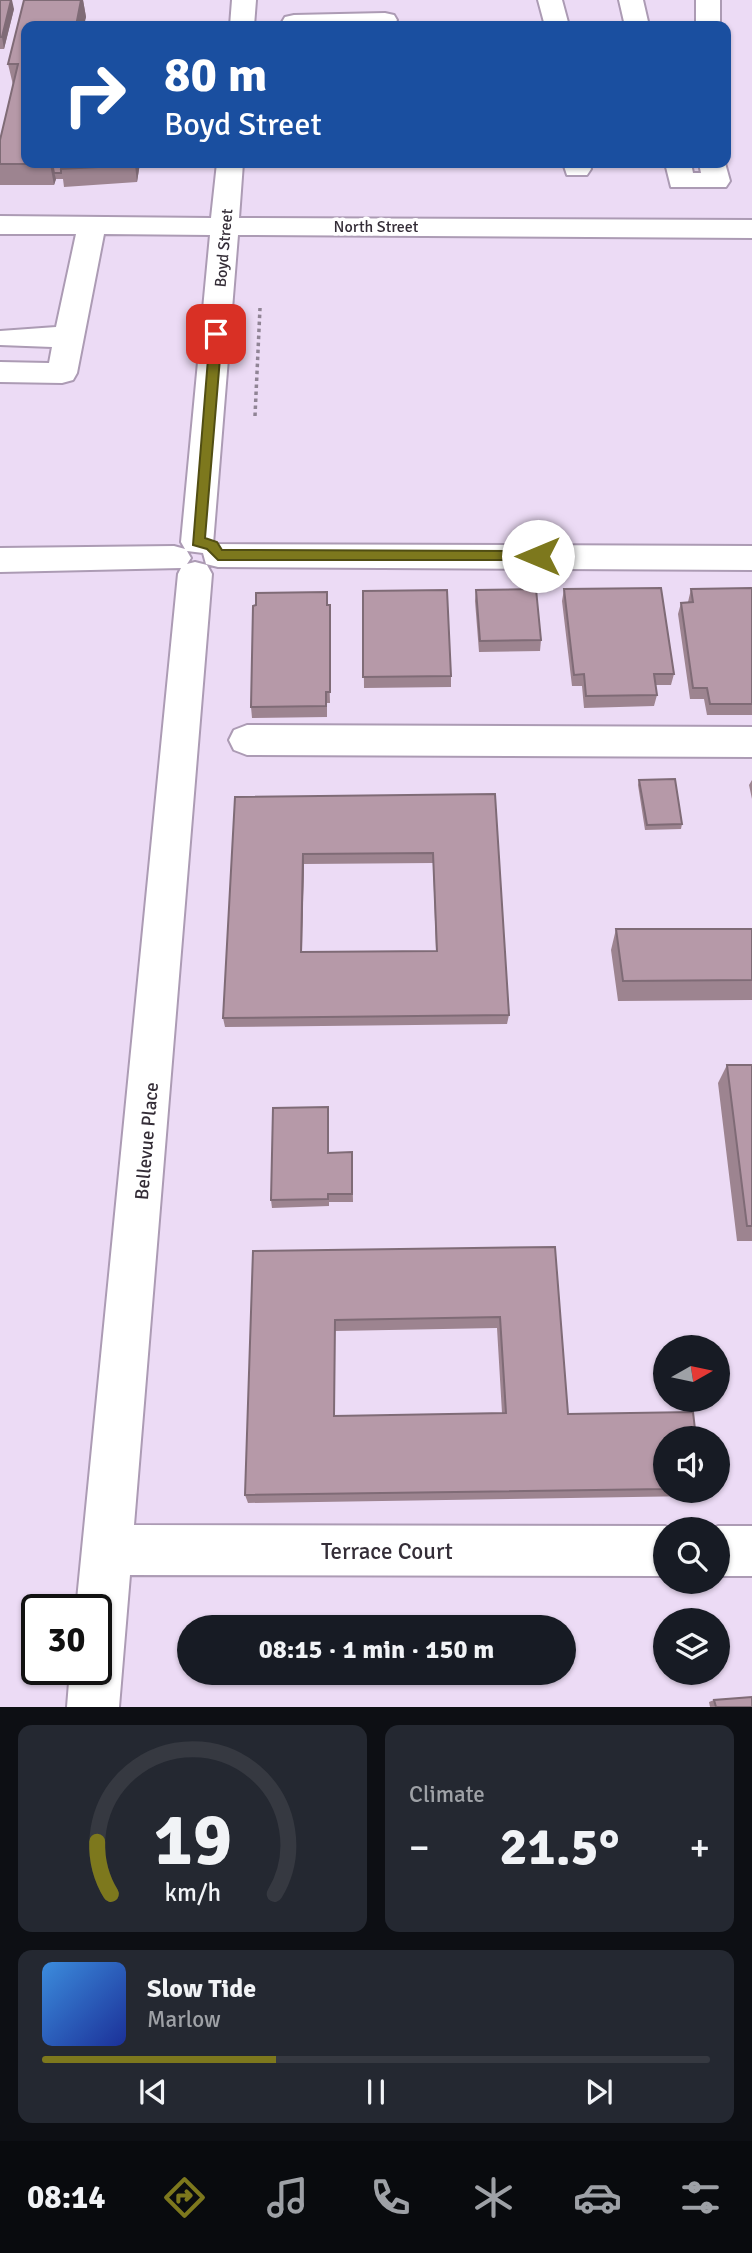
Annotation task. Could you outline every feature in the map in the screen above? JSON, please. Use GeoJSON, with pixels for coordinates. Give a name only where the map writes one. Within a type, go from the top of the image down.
{"type":"FeatureCollection","features":[{"type":"Feature","properties":{"kind":"street"},"geometry":{"type":"LineString","coordinates":[[242,21],[244,0]]}},
{"type":"Feature","properties":{"kind":"street"},"geometry":{"type":"LineString","coordinates":[[550,0],[555,21]]}},
{"type":"Feature","properties":{"kind":"street"},"geometry":{"type":"LineString","coordinates":[[631,0],[636,21]]}},
{"type":"Feature","properties":{"kind":"street"},"geometry":{"type":"LineString","coordinates":[[708,0],[708,21]]}},
{"type":"Feature","properties":{"kind":"street"},"geometry":{"type":"LineString","coordinates":[[295,16],[385,20]]}},
{"type":"Feature","properties":{"kind":"street","name":"Boyd Street"},"geometry":{"type":"LineString","coordinates":[[196,557],[230,168]]}},
{"type":"Feature","properties":{"kind":"street"},"geometry":{"type":"LineString","coordinates":[[679,168],[681,181],[716,181],[713,168]]}},
{"type":"Feature","properties":{"kind":"street","name":"North Street"},"geometry":{"type":"LineString","coordinates":[[0,225],[752,229]]}},
{"type":"Feature","properties":{"kind":"street"},"geometry":{"type":"LineString","coordinates":[[0,372],[62,373],[92,225]]}},
{"type":"Feature","properties":{"kind":"street"},"geometry":{"type":"LineString","coordinates":[[9,338],[69,337]]}},
{"type":"Feature","properties":{"kind":"street"},"geometry":{"type":"LineString","coordinates":[[0,560],[196,557],[752,558]]}},
{"type":"Feature","properties":{"kind":"street","name":"Bellevue Place"},"geometry":{"type":"LineString","coordinates":[[93,1707],[196,557]]}},
{"type":"Feature","properties":{"kind":"street"},"geometry":{"type":"LineString","coordinates":[[247,740],[752,741]]}},
{"type":"Feature","properties":{"kind":"street","name":"Terrace Court"},"geometry":{"type":"LineString","coordinates":[[109,1550],[653,1551]]}},
{"type":"Feature","properties":{"kind":"street"},"geometry":{"type":"LineString","coordinates":[[730,1551],[752,1551]]}},
{"type":"Feature","properties":{"kind":"path"},"geometry":{"type":"LineString","coordinates":[[255,416],[260,308]]}},
{"type":"Feature","properties":{"kind":"building"},"geometry":{"type":"Polygon","coordinates":[[[0,0],[11,0],[2,37],[0,37],[0,0]]]}},
{"type":"Feature","properties":{"kind":"building"},"geometry":{"type":"Polygon","coordinates":[[[24,0],[81,0],[77,21],[21,21],[21,164],[0,164],[0,140],[18,64],[8,64],[24,0]]]}},
{"type":"Feature","properties":{"kind":"building"},"geometry":{"type":"Polygon","coordinates":[[[53,168],[62,168],[61,173],[54,173],[53,168]]]}},
{"type":"Feature","properties":{"kind":"building"},"geometry":{"type":"Polygon","coordinates":[[[661,588],[674,674],[654,674],[657,695],[586,696],[584,674],[574,675],[564,589],[661,588]]]}},
{"type":"Feature","properties":{"kind":"building"},"geometry":{"type":"Polygon","coordinates":[[[752,588],[752,704],[710,704],[707,688],[693,688],[681,603],[693,602],[691,589],[752,588]]]}},
{"type":"Feature","properties":{"kind":"building"},"geometry":{"type":"Polygon","coordinates":[[[536,589],[541,640],[480,641],[476,590],[536,589]]]}},
{"type":"Feature","properties":{"kind":"building"},"geometry":{"type":"Polygon","coordinates":[[[447,590],[451,676],[363,677],[363,591],[447,590]]]}},
{"type":"Feature","properties":{"kind":"building"},"geometry":{"type":"Polygon","coordinates":[[[327,592],[327,605],[330,605],[330,692],[326,692],[326,706],[251,707],[253,606],[256,605],[256,593],[327,592]]]}},
{"type":"Feature","properties":{"kind":"building"},"geometry":{"type":"Polygon","coordinates":[[[675,779],[682,824],[647,825],[639,780],[675,779]]]}},
{"type":"Feature","properties":{"kind":"building"},"geometry":{"type":"Polygon","coordinates":[[[495,794],[509,1015],[223,1018],[235,797],[495,794]],[[433,853],[303,854],[301,952],[437,951],[433,853]]]}},
{"type":"Feature","properties":{"kind":"building"},"geometry":{"type":"Polygon","coordinates":[[[616,929],[752,929],[752,980],[623,981],[616,929]]]}},
{"type":"Feature","properties":{"kind":"building"},"geometry":{"type":"Polygon","coordinates":[[[727,1065],[752,1065],[752,1226],[747,1226],[727,1065]]]}},
{"type":"Feature","properties":{"kind":"building"},"geometry":{"type":"Polygon","coordinates":[[[328,1107],[328,1153],[352,1152],[352,1194],[328,1194],[328,1199],[271,1200],[273,1108],[328,1107]]]}},
{"type":"Feature","properties":{"kind":"building"},"geometry":{"type":"Polygon","coordinates":[[[555,1247],[568,1414],[693,1412],[695,1426],[653,1426],[653,1489],[245,1495],[253,1251],[555,1247]],[[500,1317],[335,1320],[334,1416],[506,1413],[500,1317]]]}},
{"type":"Feature","properties":{"kind":"building"},"geometry":{"type":"Polygon","coordinates":[[[752,1697],[752,1707],[716,1707],[714,1700],[752,1697]]]}},
{"type":"Feature","properties":{"kind":"route"},"geometry":{"type":"LineString","coordinates":[[216,334],[198,542],[212,545],[218,555],[538,556]]}}]}
